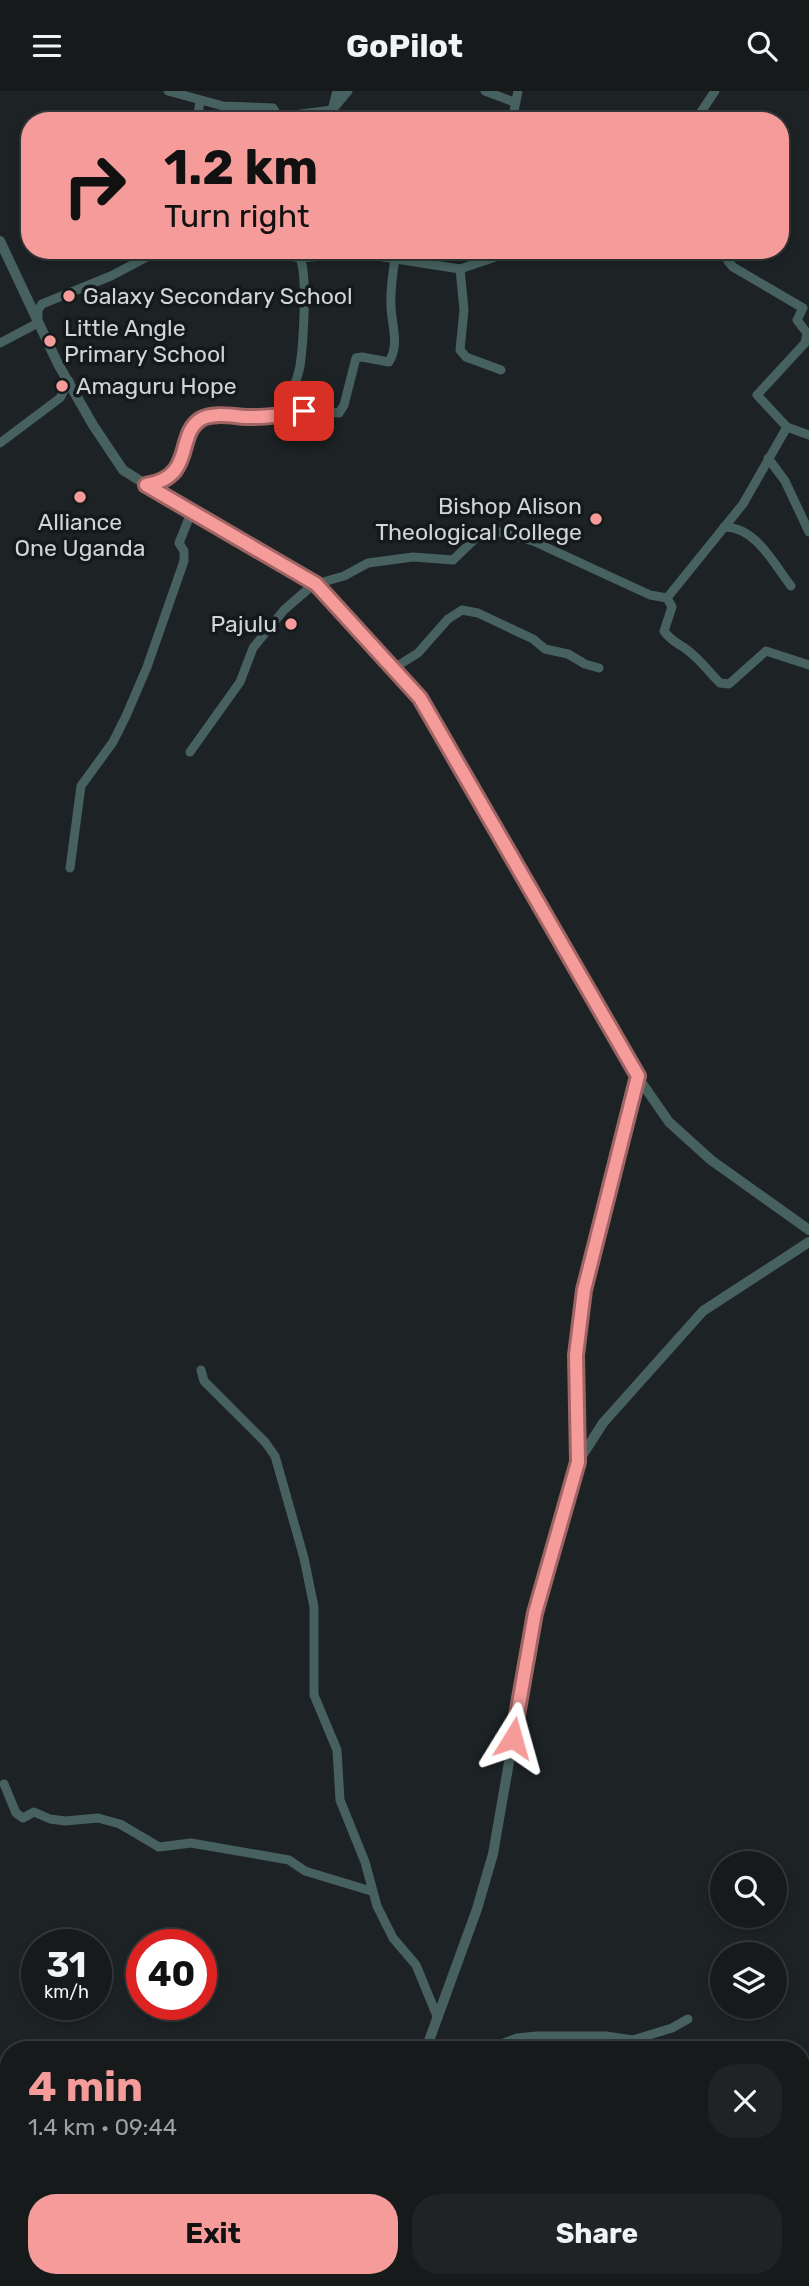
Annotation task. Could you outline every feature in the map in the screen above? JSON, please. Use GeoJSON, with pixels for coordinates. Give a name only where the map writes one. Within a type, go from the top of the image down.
{"type":"FeatureCollection","features":[{"type":"Feature","properties":{"kind":"street"},"geometry":{"type":"LineString","coordinates":[[169,91],[200,101],[273,108],[275,112]]}},
{"type":"Feature","properties":{"kind":"street"},"geometry":{"type":"LineString","coordinates":[[332,110],[337,91]]}},
{"type":"Feature","properties":{"kind":"street"},"geometry":{"type":"LineString","coordinates":[[316,112],[332,110],[348,91]]}},
{"type":"Feature","properties":{"kind":"street"},"geometry":{"type":"LineString","coordinates":[[485,91],[514,102]]}},
{"type":"Feature","properties":{"kind":"street"},"geometry":{"type":"LineString","coordinates":[[513,112],[518,91]]}},
{"type":"Feature","properties":{"kind":"street"},"geometry":{"type":"LineString","coordinates":[[701,112],[715,91]]}},
{"type":"Feature","properties":{"kind":"street"},"geometry":{"type":"LineString","coordinates":[[198,112],[200,101]]}},
{"type":"Feature","properties":{"kind":"street"},"geometry":{"type":"LineString","coordinates":[[0,241],[37,323],[93,425],[121,468],[191,513],[316,584],[394,668],[427,707],[638,1076],[669,1122],[711,1160],[809,1230]]}},
{"type":"Feature","properties":{"kind":"street"},"geometry":{"type":"LineString","coordinates":[[37,323],[37,310],[42,304],[111,276],[139,259]]}},
{"type":"Feature","properties":{"kind":"street"},"geometry":{"type":"LineString","coordinates":[[289,413],[289,398],[300,365],[304,305],[300,259]]}},
{"type":"Feature","properties":{"kind":"street"},"geometry":{"type":"LineString","coordinates":[[146,485],[166,479],[180,464],[192,428],[201,419],[209,416],[255,417],[304,411],[339,413],[344,405],[356,358],[390,362],[394,352],[391,315],[395,259],[460,269],[482,259]]}},
{"type":"Feature","properties":{"kind":"street"},"geometry":{"type":"LineString","coordinates":[[727,259],[733,267],[803,309],[797,320],[807,334],[805,343],[757,395],[787,427],[809,435]]}},
{"type":"Feature","properties":{"kind":"street"},"geometry":{"type":"LineString","coordinates":[[460,269],[464,310],[460,350],[466,358],[501,370]]}},
{"type":"Feature","properties":{"kind":"street"},"geometry":{"type":"LineString","coordinates":[[0,343],[37,323]]}},
{"type":"Feature","properties":{"kind":"street"},"geometry":{"type":"LineString","coordinates":[[0,443],[60,397],[69,380]]}},
{"type":"Feature","properties":{"kind":"street"},"geometry":{"type":"LineString","coordinates":[[667,598],[743,504],[787,427]]}},
{"type":"Feature","properties":{"kind":"street"},"geometry":{"type":"LineString","coordinates":[[768,458],[785,481],[809,532]]}},
{"type":"Feature","properties":{"kind":"street"},"geometry":{"type":"LineString","coordinates":[[71,868],[78,819],[78,793],[86,777],[113,742],[147,667],[184,561],[184,551],[179,543],[191,513]]}},
{"type":"Feature","properties":{"kind":"street"},"geometry":{"type":"LineString","coordinates":[[724,527],[738,528],[749,533],[791,586]]}},
{"type":"Feature","properties":{"kind":"street"},"geometry":{"type":"LineString","coordinates":[[190,752],[240,682],[253,648],[284,610],[316,584],[344,576],[368,563],[413,557],[453,560],[479,534],[492,530],[533,541],[650,596],[667,598]]}},
{"type":"Feature","properties":{"kind":"street"},"geometry":{"type":"LineString","coordinates":[[667,598],[672,607],[664,631],[670,640],[688,649],[720,683],[729,684],[766,650],[809,665]]}},
{"type":"Feature","properties":{"kind":"street"},"geometry":{"type":"LineString","coordinates":[[394,668],[418,653],[448,619],[462,610],[478,613],[533,639],[545,649],[568,654],[585,664],[599,668]]}},
{"type":"Feature","properties":{"kind":"street"},"geometry":{"type":"LineString","coordinates":[[578,1462],[576,1355],[584,1290],[638,1076]]}},
{"type":"Feature","properties":{"kind":"street"},"geometry":{"type":"LineString","coordinates":[[429,2041],[460,1960],[493,1854],[535,1613],[578,1462],[603,1423],[703,1311],[809,1242]]}},
{"type":"Feature","properties":{"kind":"street"},"geometry":{"type":"LineString","coordinates":[[201,1370],[204,1381],[265,1442],[275,1456],[304,1558],[314,1607],[314,1695],[337,1750],[340,1800],[365,1863],[371,1891],[393,1938],[416,1965],[437,2016]]}},
{"type":"Feature","properties":{"kind":"street"},"geometry":{"type":"LineString","coordinates":[[4,1784],[16,1813],[23,1818],[34,1812],[50,1819],[65,1821],[98,1818],[120,1824],[159,1847],[191,1843],[289,1860],[306,1871],[371,1891]]}},
{"type":"Feature","properties":{"kind":"street"},"geometry":{"type":"LineString","coordinates":[[509,2041],[537,2036],[606,2036],[633,2040],[672,2028],[688,2019]]}},
{"type":"Feature","properties":{"kind":"place","name":"Galaxy Secondary School"},"geometry":{"type":"Point","coordinates":[69,296]}},
{"type":"Feature","properties":{"kind":"place","name":"Little Angle Primary School"},"geometry":{"type":"Point","coordinates":[50,341]}},
{"type":"Feature","properties":{"kind":"place","name":"Amaguru Hope"},"geometry":{"type":"Point","coordinates":[62,386]}},
{"type":"Feature","properties":{"kind":"place","name":"Alliance One Uganda"},"geometry":{"type":"Point","coordinates":[80,497]}},
{"type":"Feature","properties":{"kind":"place","name":"Bishop Alison Theological College"},"geometry":{"type":"Point","coordinates":[596,519]}},
{"type":"Feature","properties":{"kind":"place","name":"Pajulu"},"geometry":{"type":"Point","coordinates":[291,624]}},
{"type":"Feature","properties":{"kind":"route"},"geometry":{"type":"LineString","coordinates":[[304,411],[273,416],[205,417],[192,428],[180,464],[162,482],[146,485],[316,584],[420,698],[638,1076],[584,1290],[576,1355],[578,1462],[535,1613],[513,1738]]}}]}
